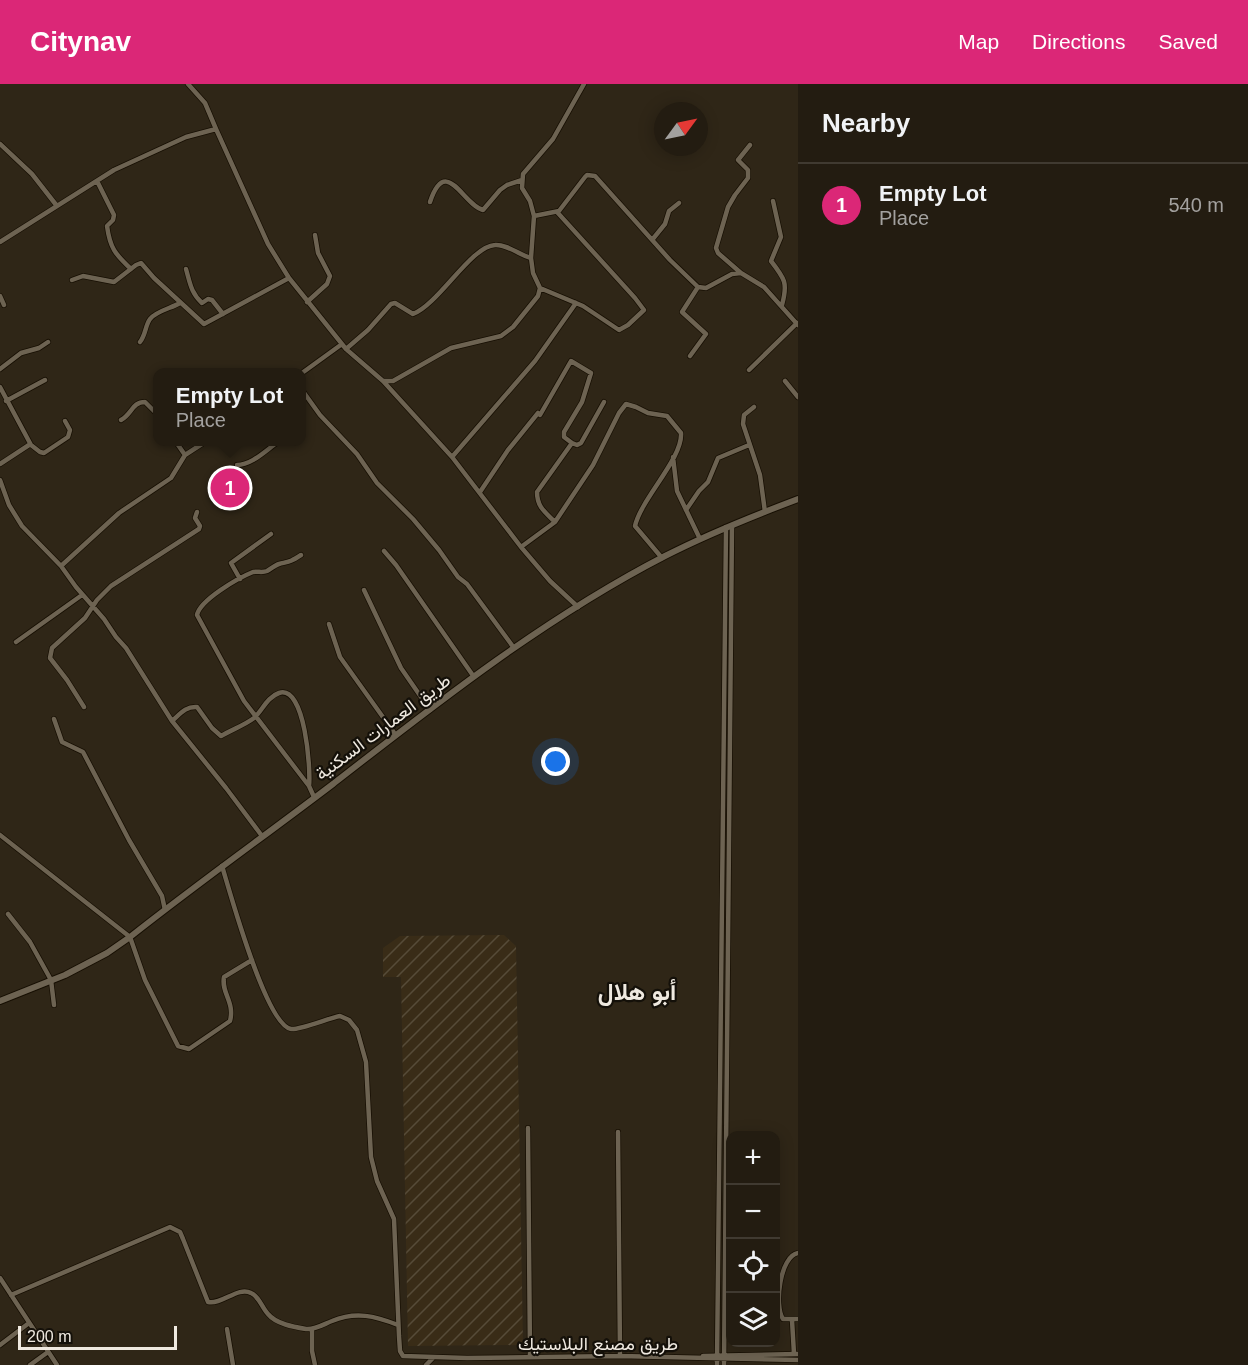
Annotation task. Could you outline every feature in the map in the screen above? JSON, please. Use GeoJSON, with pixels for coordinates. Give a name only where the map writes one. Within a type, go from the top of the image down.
{"type":"FeatureCollection","features":[{"type":"Feature","properties":{"kind":"main road","name":"طريق العمارات السكنية"},"geometry":{"type":"LineString","coordinates":[[0,1001],[65,975],[130,937],[395,734],[514,648],[578,607],[662,558],[700,539],[798,499]]}},
{"type":"Feature","properties":{"kind":"street"},"geometry":{"type":"LineString","coordinates":[[188,84],[205,103],[268,244],[289,278],[346,349],[382,381],[452,457],[521,547],[550,581],[578,607]]}},
{"type":"Feature","properties":{"kind":"street"},"geometry":{"type":"LineString","coordinates":[[382,381],[393,381],[451,348],[501,336],[513,327],[538,296],[540,288],[533,273],[531,258],[534,216],[530,201],[522,188],[522,180],[524,174],[553,139],[584,84]]}},
{"type":"Feature","properties":{"kind":"street"},"geometry":{"type":"LineString","coordinates":[[0,242],[114,170],[186,137],[216,129]]}},
{"type":"Feature","properties":{"kind":"street"},"geometry":{"type":"LineString","coordinates":[[0,144],[32,174],[57,206]]}},
{"type":"Feature","properties":{"kind":"street"},"geometry":{"type":"LineString","coordinates":[[749,370],[797,324],[764,287],[741,273],[718,253],[716,248],[728,207],[748,178],[748,170],[738,160],[750,145]]}},
{"type":"Feature","properties":{"kind":"street"},"geometry":{"type":"LineString","coordinates":[[534,216],[557,212],[585,177],[592,175],[699,287],[706,288],[732,274],[741,273]]}},
{"type":"Feature","properties":{"kind":"street"},"geometry":{"type":"LineString","coordinates":[[430,202],[436,187],[449,182],[457,187],[474,206],[483,210],[494,195],[507,185],[522,180]]}},
{"type":"Feature","properties":{"kind":"street"},"geometry":{"type":"LineString","coordinates":[[97,181],[114,214],[113,220],[106,226],[111,248],[131,269]]}},
{"type":"Feature","properties":{"kind":"street"},"geometry":{"type":"LineString","coordinates":[[773,201],[781,237],[771,261],[786,286],[782,305]]}},
{"type":"Feature","properties":{"kind":"street"},"geometry":{"type":"LineString","coordinates":[[652,240],[665,224],[669,211],[679,203]]}},
{"type":"Feature","properties":{"kind":"street"},"geometry":{"type":"LineString","coordinates":[[540,288],[576,303],[619,330],[644,310],[557,212]]}},
{"type":"Feature","properties":{"kind":"street"},"geometry":{"type":"LineString","coordinates":[[307,302],[327,284],[330,276],[318,253],[315,235]]}},
{"type":"Feature","properties":{"kind":"street"},"geometry":{"type":"LineString","coordinates":[[346,349],[368,330],[389,304],[395,303],[413,314],[430,304],[473,258],[489,247],[502,246],[519,255],[531,258]]}},
{"type":"Feature","properties":{"kind":"street"},"geometry":{"type":"LineString","coordinates":[[72,280],[83,276],[114,282],[139,264],[143,264],[154,278],[204,324],[289,278]]}},
{"type":"Feature","properties":{"kind":"street"},"geometry":{"type":"LineString","coordinates":[[186,269],[191,291],[199,302],[212,300],[223,314]]}},
{"type":"Feature","properties":{"kind":"street"},"geometry":{"type":"LineString","coordinates":[[690,356],[706,334],[682,312],[699,287]]}},
{"type":"Feature","properties":{"kind":"street"},"geometry":{"type":"LineString","coordinates":[[0,296],[4,305]]}},
{"type":"Feature","properties":{"kind":"street"},"geometry":{"type":"LineString","coordinates":[[140,342],[146,334],[148,322],[153,315],[180,303]]}},
{"type":"Feature","properties":{"kind":"street"},"geometry":{"type":"LineString","coordinates":[[452,457],[535,361],[576,303]]}},
{"type":"Feature","properties":{"kind":"street"},"geometry":{"type":"LineString","coordinates":[[0,369],[21,353],[39,348],[48,342]]}},
{"type":"Feature","properties":{"kind":"street"},"geometry":{"type":"LineString","coordinates":[[306,371],[342,344]]}},
{"type":"Feature","properties":{"kind":"street"},"geometry":{"type":"LineString","coordinates":[[480,492],[513,443],[538,413],[540,415],[571,361],[591,373],[582,402],[564,432],[564,436],[577,445],[581,443],[604,402]]}},
{"type":"Feature","properties":{"kind":"street"},"geometry":{"type":"LineString","coordinates":[[6,401],[45,381]]}},
{"type":"Feature","properties":{"kind":"street"},"geometry":{"type":"LineString","coordinates":[[785,381],[798,397]]}},
{"type":"Feature","properties":{"kind":"street"},"geometry":{"type":"LineString","coordinates":[[0,387],[31,445],[40,452],[44,453],[68,437],[70,430],[65,421]]}},
{"type":"Feature","properties":{"kind":"street"},"geometry":{"type":"LineString","coordinates":[[306,396],[315,410],[359,457],[377,483],[413,519],[458,577],[468,584],[514,648]]}},
{"type":"Feature","properties":{"kind":"street"},"geometry":{"type":"LineString","coordinates":[[121,420],[141,402],[145,402],[153,410]]}},
{"type":"Feature","properties":{"kind":"street"},"geometry":{"type":"LineString","coordinates":[[521,547],[555,522],[593,465],[619,413],[626,405],[648,413],[667,416],[681,433],[682,440],[635,526],[662,558]]}},
{"type":"Feature","properties":{"kind":"street"},"geometry":{"type":"LineString","coordinates":[[754,407],[743,418],[749,445],[760,475],[765,512]]}},
{"type":"Feature","properties":{"kind":"street"},"geometry":{"type":"LineString","coordinates":[[555,522],[542,510],[537,500],[537,492],[572,442]]}},
{"type":"Feature","properties":{"kind":"street"},"geometry":{"type":"LineString","coordinates":[[0,464],[31,445]]}},
{"type":"Feature","properties":{"kind":"street"},"geometry":{"type":"LineString","coordinates":[[686,510],[708,482],[718,458],[749,445]]}},
{"type":"Feature","properties":{"kind":"street"},"geometry":{"type":"LineString","coordinates":[[179,446],[185,455]]}},
{"type":"Feature","properties":{"kind":"street"},"geometry":{"type":"LineString","coordinates":[[61,566],[119,513],[175,474],[185,455],[198,446]]}},
{"type":"Feature","properties":{"kind":"street"},"geometry":{"type":"LineString","coordinates":[[237,465],[250,462],[271,446]]}},
{"type":"Feature","properties":{"kind":"street"},"geometry":{"type":"LineString","coordinates":[[673,458],[675,483],[700,539]]}},
{"type":"Feature","properties":{"kind":"street"},"geometry":{"type":"LineString","coordinates":[[0,480],[9,505],[22,526],[61,566],[126,648],[172,721],[262,836]]}},
{"type":"Feature","properties":{"kind":"street"},"geometry":{"type":"LineString","coordinates":[[84,707],[49,654],[52,648],[94,608],[97,600],[111,586],[199,529],[200,526],[195,518],[197,512]]}},
{"type":"Feature","properties":{"kind":"street"},"geometry":{"type":"LineString","coordinates":[[724,1360],[729,526]]}},
{"type":"Feature","properties":{"kind":"street"},"geometry":{"type":"LineString","coordinates":[[717,1360],[729,526]]}},
{"type":"Feature","properties":{"kind":"street"},"geometry":{"type":"LineString","coordinates":[[240,579],[231,563],[271,534]]}},
{"type":"Feature","properties":{"kind":"street"},"geometry":{"type":"LineString","coordinates":[[384,551],[474,677]]}},
{"type":"Feature","properties":{"kind":"street"},"geometry":{"type":"LineString","coordinates":[[301,555],[288,563],[279,564],[266,571],[254,572],[240,579],[204,603],[197,615],[244,701],[309,786],[314,797]]}},
{"type":"Feature","properties":{"kind":"street"},"geometry":{"type":"LineString","coordinates":[[364,590],[401,668],[430,710]]}},
{"type":"Feature","properties":{"kind":"street"},"geometry":{"type":"LineString","coordinates":[[16,642],[82,594]]}},
{"type":"Feature","properties":{"kind":"street"},"geometry":{"type":"LineString","coordinates":[[329,624],[340,657],[395,734]]}},
{"type":"Feature","properties":{"kind":"street"},"geometry":{"type":"LineString","coordinates":[[172,721],[185,710],[197,707],[212,728],[221,736],[255,717],[263,705],[280,692],[288,694],[295,699],[301,713],[309,768],[309,786]]}},
{"type":"Feature","properties":{"kind":"street"},"geometry":{"type":"LineString","coordinates":[[54,719],[62,742],[83,752],[129,840],[162,896],[165,910]]}},
{"type":"Feature","properties":{"kind":"street"},"geometry":{"type":"LineString","coordinates":[[0,835],[130,937],[145,980],[178,1046],[182,1048],[189,1049],[230,1021],[231,1005],[222,984],[224,977],[252,960]]}},
{"type":"Feature","properties":{"kind":"street"},"geometry":{"type":"LineString","coordinates":[[11,1295],[170,1227],[180,1232],[208,1302],[216,1302],[241,1292],[249,1292],[255,1296],[272,1318],[312,1330],[340,1317],[357,1314],[375,1316],[398,1325],[394,1219],[377,1181],[373,1163],[366,1062],[359,1036],[349,1020],[340,1016],[295,1029],[284,1026],[272,1008],[252,960],[222,866]]}},
{"type":"Feature","properties":{"kind":"street"},"geometry":{"type":"LineString","coordinates":[[8,914],[30,942],[51,980],[54,1005]]}},
{"type":"Feature","properties":{"kind":"street"},"geometry":{"type":"LineString","coordinates":[[528,1128],[530,1357]]}},
{"type":"Feature","properties":{"kind":"street"},"geometry":{"type":"LineString","coordinates":[[618,1132],[620,1356]]}},
{"type":"Feature","properties":{"kind":"street"},"geometry":{"type":"LineString","coordinates":[[796,1354],[795,1319],[783,1319],[779,1306],[785,1267],[789,1258],[798,1252]]}},
{"type":"Feature","properties":{"kind":"street"},"geometry":{"type":"LineString","coordinates":[[0,1278],[57,1365]]}},
{"type":"Feature","properties":{"kind":"street"},"geometry":{"type":"LineString","coordinates":[[0,1345],[29,1323]]}},
{"type":"Feature","properties":{"kind":"street","name":"طريق مصنع البلاستيك"},"geometry":{"type":"LineString","coordinates":[[398,1325],[400,1351],[404,1356],[433,1358],[688,1357],[767,1363],[798,1360]]}},
{"type":"Feature","properties":{"kind":"street"},"geometry":{"type":"LineString","coordinates":[[227,1329],[233,1365]]}},
{"type":"Feature","properties":{"kind":"street"},"geometry":{"type":"LineString","coordinates":[[312,1330],[315,1365]]}},
{"type":"Feature","properties":{"kind":"street"},"geometry":{"type":"LineString","coordinates":[[30,1365],[48,1352]]}},
{"type":"Feature","properties":{"kind":"street","name":"طريق مصنع البلاستيك"},"geometry":{"type":"LineString","coordinates":[[724,1360],[796,1354]]}},
{"type":"Feature","properties":{"kind":"street"},"geometry":{"type":"LineString","coordinates":[[426,1365],[433,1358]]}},
{"type":"Feature","properties":{"kind":"shaded area"},"geometry":{"type":"Polygon","coordinates":[[[504,935],[516,946],[523,1345],[408,1346],[401,977],[383,977],[383,948],[400,936],[504,935]]]}},
{"type":"Feature","properties":{"kind":"place","name":"Empty Lot"},"geometry":{"type":"Point","coordinates":[230,488]}},
{"type":"Feature","properties":{"kind":"district","name":"أبو هلال"},"geometry":{"type":"Point","coordinates":[637,991]}}]}
